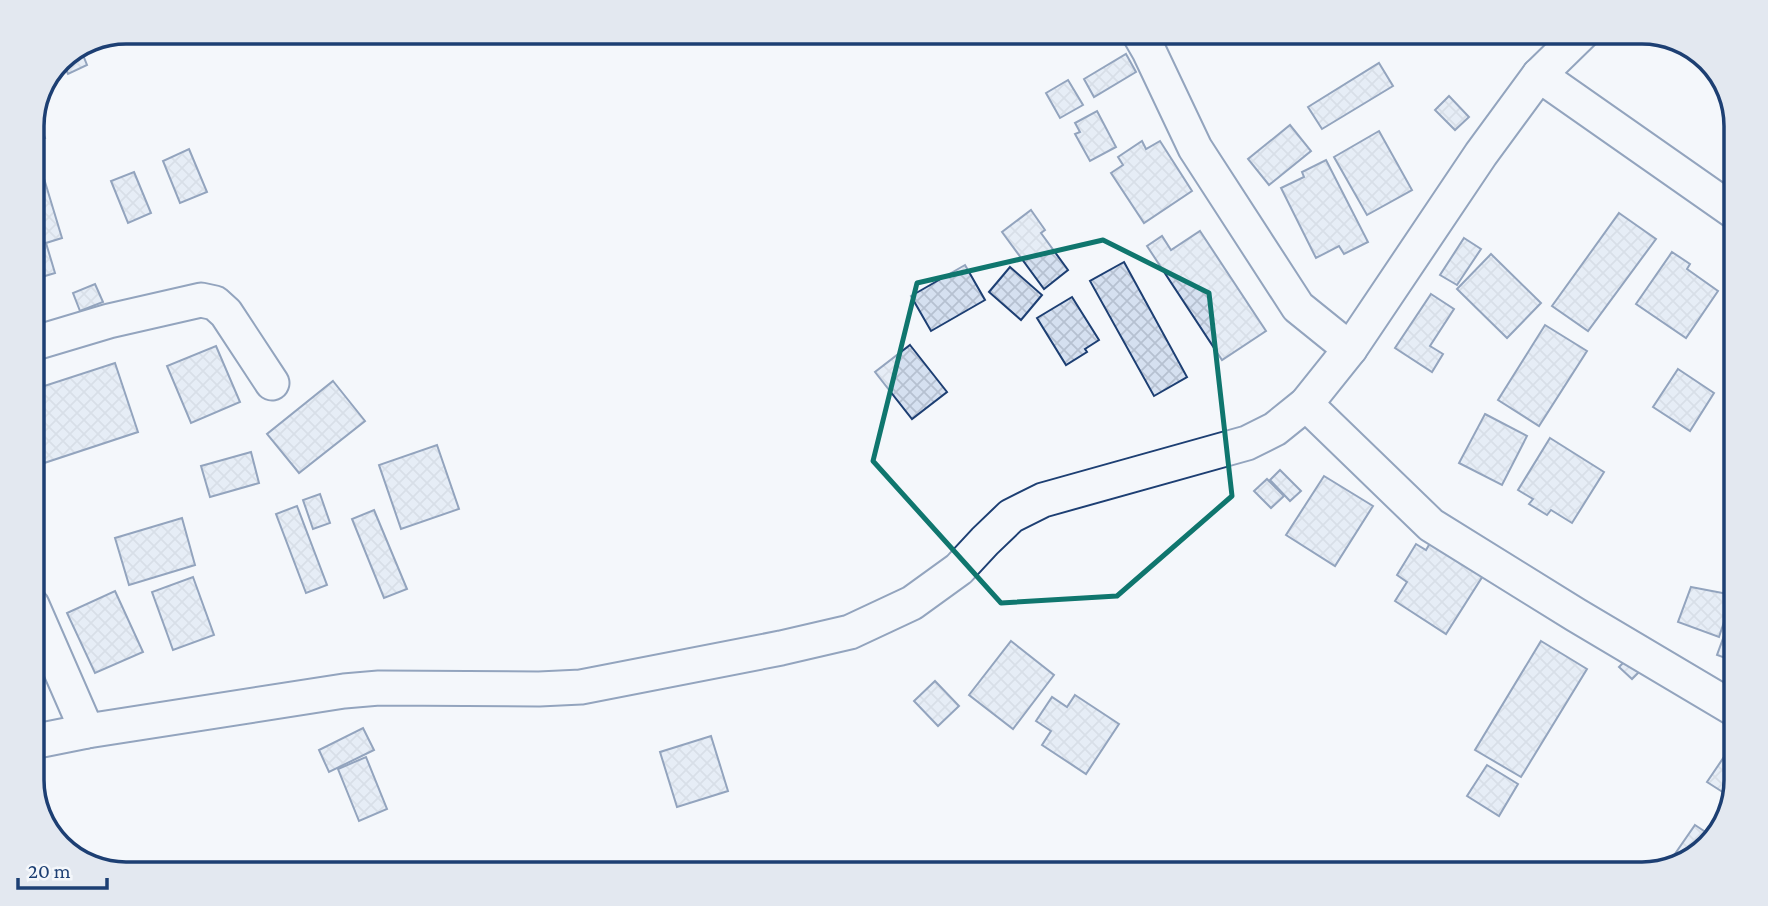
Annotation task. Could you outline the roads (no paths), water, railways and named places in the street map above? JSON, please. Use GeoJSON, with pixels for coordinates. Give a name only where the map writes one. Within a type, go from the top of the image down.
{"type":"FeatureCollection","features":[{"type":"Feature","properties":{"kind":"street"},"geometry":{"type":"LineString","coordinates":[[1145,44],[1195,148],[1298,307],[1350,349]]}},
{"type":"Feature","properties":{"kind":"street"},"geometry":{"type":"LineString","coordinates":[[44,740],[345,691],[379,688],[581,687],[850,632],[912,603],[959,569],[1012,516],[1043,500],[1247,443],[1275,429],[1306,404],[1350,349],[1481,154],[1539,75],[1571,44]]}},
{"type":"Feature","properties":{"kind":"street"},"geometry":{"type":"LineString","coordinates":[[1539,75],[1724,205]]}},
{"type":"Feature","properties":{"kind":"street"},"geometry":{"type":"LineString","coordinates":[[44,340],[109,321],[201,300],[215,303],[226,313],[272,383]]}},
{"type":"Feature","properties":{"kind":"street"},"geometry":{"type":"LineString","coordinates":[[1306,404],[1432,525],[1576,615],[1724,702]]}},
{"type":"Feature","properties":{"kind":"street"},"geometry":{"type":"LineString","coordinates":[[44,632],[87,731]]}}]}
